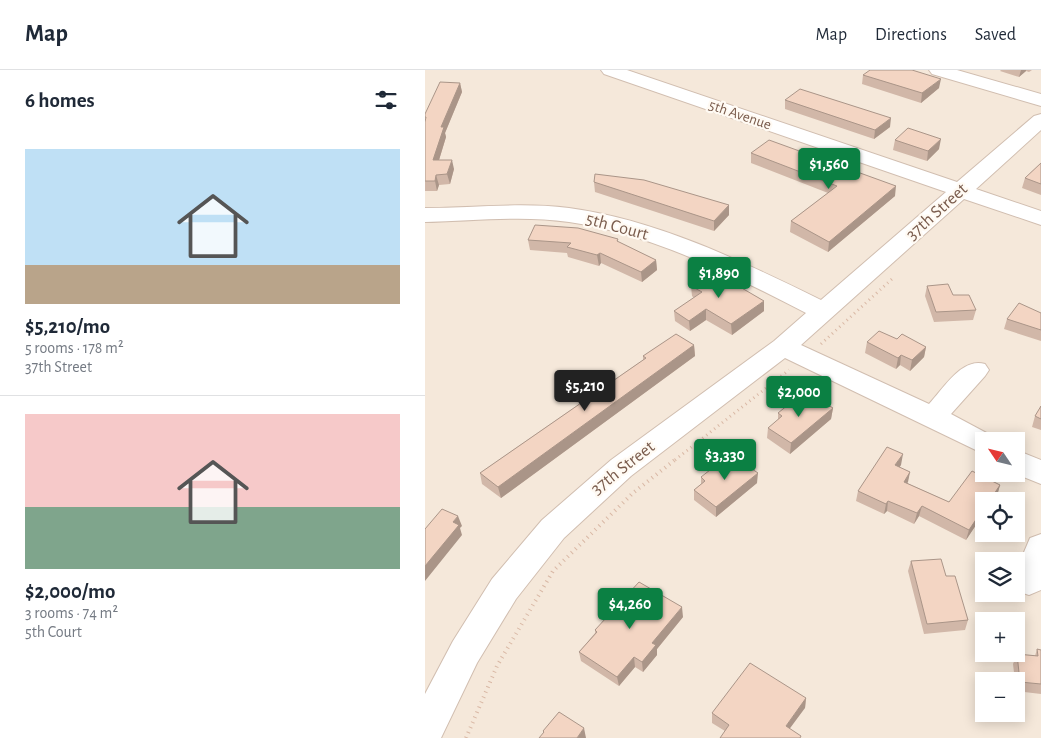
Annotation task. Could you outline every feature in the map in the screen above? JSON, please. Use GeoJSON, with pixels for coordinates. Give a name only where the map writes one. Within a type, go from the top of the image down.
{"type":"FeatureCollection","features":[{"type":"Feature","properties":{"kind":"street","name":"5th Avenue"},"geometry":{"type":"LineString","coordinates":[[610,70],[1041,218]]}},
{"type":"Feature","properties":{"kind":"street"},"geometry":{"type":"LineString","coordinates":[[938,70],[1041,100]]}},
{"type":"Feature","properties":{"kind":"street","name":"37th Street"},"geometry":{"type":"LineString","coordinates":[[425,732],[465,652],[504,589],[553,529],[587,496],[621,468],[793,352],[824,312],[1041,120]]}},
{"type":"Feature","properties":{"kind":"street","name":"5th Court"},"geometry":{"type":"LineString","coordinates":[[425,215],[531,212],[602,220],[683,248],[765,282],[824,312]]}},
{"type":"Feature","properties":{"kind":"street"},"geometry":{"type":"LineString","coordinates":[[793,352],[933,417],[975,439]]}},
{"type":"Feature","properties":{"kind":"street"},"geometry":{"type":"LineString","coordinates":[[933,417],[976,370]]}},
{"type":"Feature","properties":{"kind":"street"},"geometry":{"type":"LineString","coordinates":[[1025,465],[1041,473]]}},
{"type":"Feature","properties":{"kind":"street"},"geometry":{"type":"LineString","coordinates":[[1029,581],[1041,547]]}},
{"type":"Feature","properties":{"kind":"path"},"geometry":{"type":"LineString","coordinates":[[466,738],[497,666],[553,571],[633,493],[793,352],[896,275]]}},
{"type":"Feature","properties":{"kind":"shaded area"},"geometry":{"type":"Polygon","coordinates":[[[425,70],[1041,70],[1041,738],[425,738],[425,70]]]}},
{"type":"Feature","properties":{"kind":"building"},"geometry":{"type":"Polygon","coordinates":[[[870,70],[912,70],[941,79],[922,93],[863,75],[870,70]]]}},
{"type":"Feature","properties":{"kind":"building"},"geometry":{"type":"Polygon","coordinates":[[[440,82],[460,83],[441,127],[444,127],[433,160],[452,160],[447,174],[436,175],[435,181],[425,181],[425,114],[440,82]]]}},
{"type":"Feature","properties":{"kind":"building"},"geometry":{"type":"Polygon","coordinates":[[[800,89],[891,118],[875,130],[785,100],[800,89]]]}},
{"type":"Feature","properties":{"kind":"building"},"geometry":{"type":"Polygon","coordinates":[[[908,128],[941,139],[928,151],[895,140],[908,128]]]}},
{"type":"Feature","properties":{"kind":"building"},"geometry":{"type":"Polygon","coordinates":[[[769,140],[896,186],[829,242],[791,221],[837,186],[751,153],[769,140]]]}},
{"type":"Feature","properties":{"kind":"building"},"geometry":{"type":"Polygon","coordinates":[[[1041,163],[1041,184],[1025,178],[1041,163]]]}},
{"type":"Feature","properties":{"kind":"building"},"geometry":{"type":"Polygon","coordinates":[[[595,174],[644,180],[729,205],[714,221],[594,182],[595,174]]]}},
{"type":"Feature","properties":{"kind":"building"},"geometry":{"type":"Polygon","coordinates":[[[535,225],[578,228],[618,239],[617,241],[656,260],[641,272],[600,253],[597,255],[567,247],[571,243],[528,240],[535,225]]]}},
{"type":"Feature","properties":{"kind":"building"},"geometry":{"type":"Polygon","coordinates":[[[716,270],[730,279],[728,280],[764,301],[731,324],[706,309],[689,321],[674,311],[702,292],[691,286],[716,270]]]}},
{"type":"Feature","properties":{"kind":"building"},"geometry":{"type":"Polygon","coordinates":[[[948,284],[953,295],[969,295],[976,310],[936,312],[927,286],[948,284]]]}},
{"type":"Feature","properties":{"kind":"building"},"geometry":{"type":"Polygon","coordinates":[[[1019,303],[1041,313],[1041,330],[1007,319],[1019,303]]]}},
{"type":"Feature","properties":{"kind":"building"},"geometry":{"type":"Polygon","coordinates":[[[879,331],[897,339],[902,334],[926,347],[912,360],[901,355],[898,358],[867,342],[879,331]]]}},
{"type":"Feature","properties":{"kind":"building"},"geometry":{"type":"Polygon","coordinates":[[[676,334],[694,345],[498,487],[480,473],[646,358],[643,356],[676,334]]]}},
{"type":"Feature","properties":{"kind":"building"},"geometry":{"type":"Polygon","coordinates":[[[809,394],[833,408],[791,443],[768,428],[782,416],[778,413],[794,400],[798,403],[809,394]]]}},
{"type":"Feature","properties":{"kind":"building"},"geometry":{"type":"Polygon","coordinates":[[[1041,406],[1041,419],[1035,416],[1041,406]]]}},
{"type":"Feature","properties":{"kind":"building"},"geometry":{"type":"Polygon","coordinates":[[[887,447],[903,454],[895,465],[910,472],[904,482],[949,502],[972,471],[975,472],[975,482],[994,482],[1000,485],[995,492],[975,492],[975,521],[969,530],[922,506],[917,513],[888,501],[886,504],[858,491],[887,447]]]}},
{"type":"Feature","properties":{"kind":"building"},"geometry":{"type":"Polygon","coordinates":[[[734,457],[758,473],[716,507],[694,490],[705,481],[701,477],[719,463],[723,466],[734,457]]]}},
{"type":"Feature","properties":{"kind":"building"},"geometry":{"type":"Polygon","coordinates":[[[442,509],[458,516],[453,522],[459,525],[425,566],[425,529],[442,509]]]}},
{"type":"Feature","properties":{"kind":"building"},"geometry":{"type":"Polygon","coordinates":[[[941,559],[946,576],[955,576],[968,620],[927,624],[911,561],[941,559]]]}},
{"type":"Feature","properties":{"kind":"building"},"geometry":{"type":"Polygon","coordinates":[[[639,582],[682,607],[652,643],[656,645],[642,662],[634,657],[617,677],[579,652],[597,632],[595,630],[639,582]]]}},
{"type":"Feature","properties":{"kind":"building"},"geometry":{"type":"Polygon","coordinates":[[[1037,649],[1041,650],[1041,684],[1025,682],[1025,672],[1019,672],[1018,662],[1025,662],[1025,655],[1038,656],[1037,649]]]}},
{"type":"Feature","properties":{"kind":"building"},"geometry":{"type":"Polygon","coordinates":[[[750,663],[806,698],[786,726],[801,736],[800,738],[720,738],[729,725],[712,713],[750,663]]]}},
{"type":"Feature","properties":{"kind":"building"},"geometry":{"type":"Polygon","coordinates":[[[559,712],[584,728],[577,738],[539,738],[543,731],[559,712]]]}}]}
